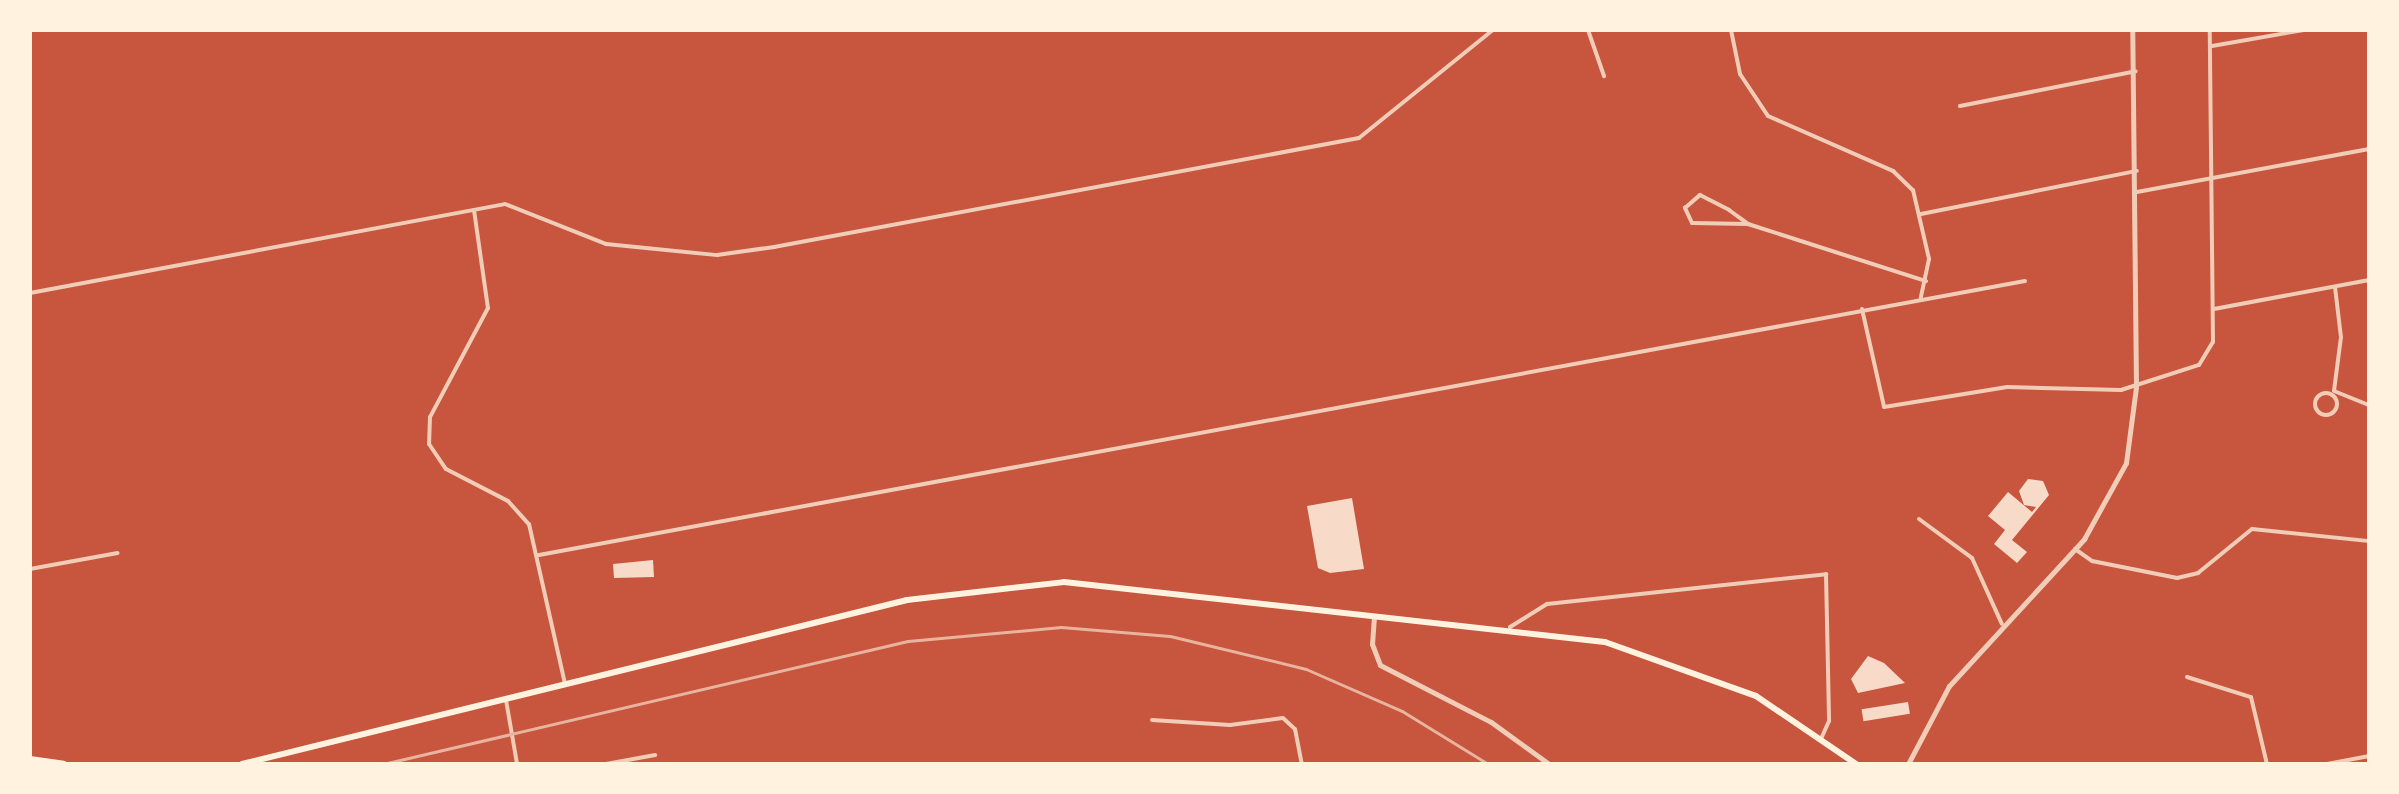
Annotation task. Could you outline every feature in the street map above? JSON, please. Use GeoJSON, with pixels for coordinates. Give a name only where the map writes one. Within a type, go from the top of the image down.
{"type":"FeatureCollection","features":[{"type":"Feature","properties":{"kind":"main road"},"geometry":{"type":"LineString","coordinates":[[242,764],[883,605],[1028,582],[1510,627],[1605,642],[1681,664],[1822,737],[1856,764]]}},
{"type":"Feature","properties":{"kind":"main road"},"geometry":{"type":"LineString","coordinates":[[30,759],[64,764]]}},
{"type":"Feature","properties":{"kind":"street"},"geometry":{"type":"LineString","coordinates":[[30,293],[515,205],[606,244],[708,255],[748,251],[1359,138],[1493,30]]}},
{"type":"Feature","properties":{"kind":"street"},"geometry":{"type":"LineString","coordinates":[[1588,30],[1604,76]]}},
{"type":"Feature","properties":{"kind":"street"},"geometry":{"type":"LineString","coordinates":[[1731,30],[1740,74],[1768,116],[1893,171],[1913,190],[1921,214],[1926,281],[1921,298]]}},
{"type":"Feature","properties":{"kind":"street"},"geometry":{"type":"LineString","coordinates":[[1909,764],[1942,695],[2002,624],[2075,549],[2122,472],[2136,387],[2136,71],[2132,30]]}},
{"type":"Feature","properties":{"kind":"street"},"geometry":{"type":"LineString","coordinates":[[1862,309],[1884,407],[1996,388],[2136,387],[2206,358],[2214,309],[2210,30]]}},
{"type":"Feature","properties":{"kind":"street"},"geometry":{"type":"LineString","coordinates":[[2212,46],[2304,30]]}},
{"type":"Feature","properties":{"kind":"street"},"geometry":{"type":"LineString","coordinates":[[1960,106],[2136,71]]}},
{"type":"Feature","properties":{"kind":"street"},"geometry":{"type":"LineString","coordinates":[[2137,192],[2369,149]]}},
{"type":"Feature","properties":{"kind":"street"},"geometry":{"type":"LineString","coordinates":[[1921,214],[2137,171]]}},
{"type":"Feature","properties":{"kind":"street"},"geometry":{"type":"LineString","coordinates":[[1748,224],[1694,224],[1685,208],[1703,195],[1748,224],[1926,281]]}},
{"type":"Feature","properties":{"kind":"street"},"geometry":{"type":"LineString","coordinates":[[474,210],[488,308],[430,417],[429,444],[446,469],[522,514],[539,555],[565,684]]}},
{"type":"Feature","properties":{"kind":"street"},"geometry":{"type":"LineString","coordinates":[[2214,309],[2369,280]]}},
{"type":"Feature","properties":{"kind":"street"},"geometry":{"type":"LineString","coordinates":[[539,555],[2025,281]]}},
{"type":"Feature","properties":{"kind":"street"},"geometry":{"type":"LineString","coordinates":[[2335,287],[2341,337],[2335,395],[2333,411],[2317,412],[2317,398],[2335,395],[2369,405]]}},
{"type":"Feature","properties":{"kind":"street"},"geometry":{"type":"LineString","coordinates":[[1919,519],[1972,558],[2002,624]]}},
{"type":"Feature","properties":{"kind":"street"},"geometry":{"type":"LineString","coordinates":[[2075,549],[2092,561],[2177,578],[2198,573],[2252,529],[2369,541]]}},
{"type":"Feature","properties":{"kind":"street"},"geometry":{"type":"LineString","coordinates":[[30,569],[118,553]]}},
{"type":"Feature","properties":{"kind":"street"},"geometry":{"type":"LineString","coordinates":[[1510,627],[1547,604],[1826,574],[1829,721],[1822,737]]}},
{"type":"Feature","properties":{"kind":"street"},"geometry":{"type":"LineString","coordinates":[[1375,614],[1372,644],[1380,665],[1491,722],[1549,764]]}},
{"type":"Feature","properties":{"kind":"street"},"geometry":{"type":"LineString","coordinates":[[2187,677],[2251,697],[2267,764]]}},
{"type":"Feature","properties":{"kind":"street"},"geometry":{"type":"LineString","coordinates":[[506,700],[517,764]]}},
{"type":"Feature","properties":{"kind":"street"},"geometry":{"type":"LineString","coordinates":[[1152,720],[1230,725],[1283,718],[1295,729],[1302,764]]}},
{"type":"Feature","properties":{"kind":"street"},"geometry":{"type":"LineString","coordinates":[[606,764],[655,755]]}},
{"type":"Feature","properties":{"kind":"street"},"geometry":{"type":"LineString","coordinates":[[2327,764],[2369,756]]}},
{"type":"Feature","properties":{"kind":"building"},"geometry":{"type":"Polygon","coordinates":[[[2028,479],[2043,481],[2049,495],[2012,540],[2027,552],[2017,563],[1994,544],[2005,530],[1988,516],[2008,492],[2032,512],[2036,507],[2024,505],[2019,491],[2028,479]]]}},
{"type":"Feature","properties":{"kind":"building"},"geometry":{"type":"Polygon","coordinates":[[[1352,498],[1364,569],[1330,573],[1318,568],[1307,506],[1352,498]]]}},
{"type":"Feature","properties":{"kind":"building"},"geometry":{"type":"Polygon","coordinates":[[[653,560],[654,577],[614,578],[613,564],[653,560]]]}},
{"type":"Feature","properties":{"kind":"building"},"geometry":{"type":"Polygon","coordinates":[[[1868,656],[1884,663],[1905,683],[1858,693],[1851,679],[1868,656]]]}},
{"type":"Feature","properties":{"kind":"building"},"geometry":{"type":"Polygon","coordinates":[[[1908,702],[1910,714],[1863,721],[1862,709],[1908,702]]]}},
{"type":"Feature","properties":{"kind":"railway"},"geometry":{"type":"LineString","coordinates":[[383,764],[908,641],[1061,627],[1170,636],[1306,669],[1402,711],[1488,764]]}}]}
